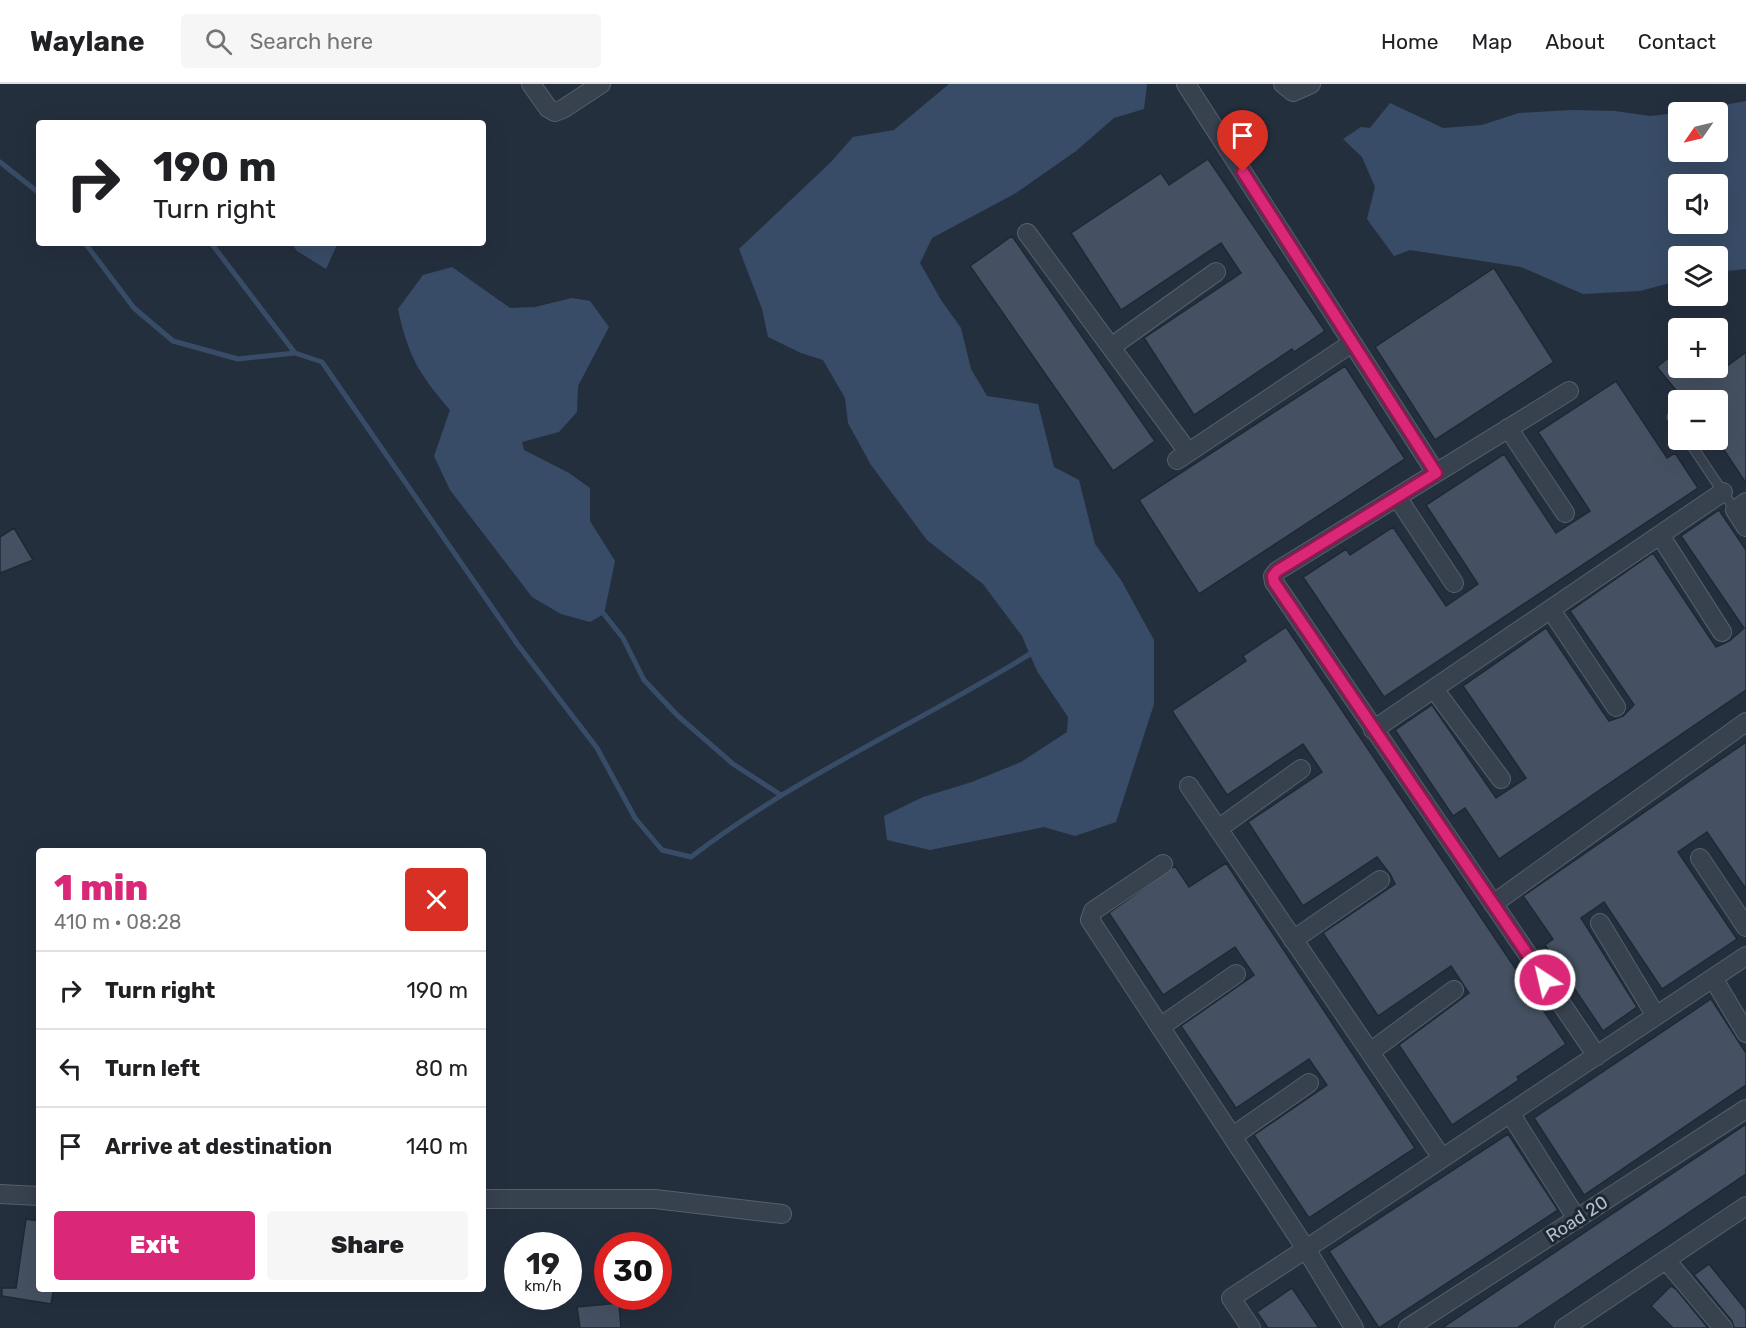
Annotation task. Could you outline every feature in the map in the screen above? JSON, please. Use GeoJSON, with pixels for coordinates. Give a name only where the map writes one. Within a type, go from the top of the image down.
{"type":"FeatureCollection","features":[{"type":"Feature","properties":{"kind":"street"},"geometry":{"type":"LineString","coordinates":[[531,84],[548,108],[555,111],[563,110],[601,84]]}},
{"type":"Feature","properties":{"kind":"street"},"geometry":{"type":"LineString","coordinates":[[1186,84],[1436,473]]}},
{"type":"Feature","properties":{"kind":"street"},"geometry":{"type":"LineString","coordinates":[[1283,84],[1293,92],[1311,84]]}},
{"type":"Feature","properties":{"kind":"street"},"geometry":{"type":"LineString","coordinates":[[1027,232],[1111,347],[1183,456],[1352,343]]}},
{"type":"Feature","properties":{"kind":"street"},"geometry":{"type":"LineString","coordinates":[[1111,347],[1216,272]]}},
{"type":"Feature","properties":{"kind":"street"},"geometry":{"type":"LineString","coordinates":[[1569,391],[1277,571],[1273,576],[1274,582],[1373,730],[1596,1056]]}},
{"type":"Feature","properties":{"kind":"street"},"geometry":{"type":"LineString","coordinates":[[1509,428],[1565,513]]}},
{"type":"Feature","properties":{"kind":"street"},"geometry":{"type":"LineString","coordinates":[[1373,730],[1723,492]]}},
{"type":"Feature","properties":{"kind":"street"},"geometry":{"type":"LineString","coordinates":[[1397,497],[1454,584]]}},
{"type":"Feature","properties":{"kind":"street"},"geometry":{"type":"LineString","coordinates":[[1740,506],[1746,526]]}},
{"type":"Feature","properties":{"kind":"street"},"geometry":{"type":"LineString","coordinates":[[1659,536],[1722,632]]}},
{"type":"Feature","properties":{"kind":"street"},"geometry":{"type":"LineString","coordinates":[[1551,610],[1616,707]]}},
{"type":"Feature","properties":{"kind":"street"},"geometry":{"type":"LineString","coordinates":[[1434,689],[1501,778]]}},
{"type":"Feature","properties":{"kind":"street"},"geometry":{"type":"LineString","coordinates":[[1492,904],[1746,722]]}},
{"type":"Feature","properties":{"kind":"street"},"geometry":{"type":"LineString","coordinates":[[1218,829],[1301,769]]}},
{"type":"Feature","properties":{"kind":"street"},"geometry":{"type":"LineString","coordinates":[[1189,786],[1442,1158]]}},
{"type":"Feature","properties":{"kind":"street"},"geometry":{"type":"LineString","coordinates":[[1700,858],[1746,927]]}},
{"type":"Feature","properties":{"kind":"street"},"geometry":{"type":"LineString","coordinates":[[1163,864],[1090,915],[1090,920],[1233,1136],[1354,1328]]}},
{"type":"Feature","properties":{"kind":"street"},"geometry":{"type":"LineString","coordinates":[[1293,940],[1380,880]]}},
{"type":"Feature","properties":{"kind":"street"},"geometry":{"type":"LineString","coordinates":[[1600,923],[1656,1016]]}},
{"type":"Feature","properties":{"kind":"street"},"geometry":{"type":"LineString","coordinates":[[1251,1328],[1231,1298],[1746,956]]}},
{"type":"Feature","properties":{"kind":"street"},"geometry":{"type":"LineString","coordinates":[[1160,1027],[1236,974]]}},
{"type":"Feature","properties":{"kind":"street"},"geometry":{"type":"LineString","coordinates":[[1713,978],[1746,1033]]}},
{"type":"Feature","properties":{"kind":"street"},"geometry":{"type":"LineString","coordinates":[[1370,1052],[1454,990]]}},
{"type":"Feature","properties":{"kind":"street"},"geometry":{"type":"LineString","coordinates":[[1233,1136],[1309,1083]]}},
{"type":"Feature","properties":{"kind":"street","name":"Road 20"},"geometry":{"type":"LineString","coordinates":[[1408,1328],[1746,1109]]}},
{"type":"Feature","properties":{"kind":"street"},"geometry":{"type":"LineString","coordinates":[[1510,1113],[1577,1219]]}},
{"type":"Feature","properties":{"kind":"street"},"geometry":{"type":"LineString","coordinates":[[0,1194],[36,1196]]}},
{"type":"Feature","properties":{"kind":"street"},"geometry":{"type":"LineString","coordinates":[[486,1199],[655,1199],[782,1214]]}},
{"type":"Feature","properties":{"kind":"street"},"geometry":{"type":"LineString","coordinates":[[1564,1328],[1588,1322],[1666,1260],[1746,1206]]}},
{"type":"Feature","properties":{"kind":"street"},"geometry":{"type":"LineString","coordinates":[[1666,1260],[1723,1328]]}},
{"type":"Feature","properties":{"kind":"lane"},"geometry":{"type":"LineString","coordinates":[[1695,450],[1723,492],[1740,506]]}},
{"type":"Feature","properties":{"kind":"water"},"geometry":{"type":"Polygon","coordinates":[[[949,84],[1147,84],[1144,109],[1114,118],[1076,151],[1016,193],[932,238],[920,263],[941,300],[961,328],[971,369],[987,396],[1038,404],[1054,467],[1079,480],[1095,544],[1121,580],[1154,640],[1154,704],[1116,822],[1075,836],[1044,827],[930,850],[887,840],[884,816],[923,797],[972,782],[1021,762],[1067,732],[1068,717],[1037,671],[1022,636],[983,584],[927,540],[871,465],[848,423],[845,398],[823,360],[801,353],[768,337],[762,309],[739,249],[831,162],[853,137],[894,130],[949,84]]]}},
{"type":"Feature","properties":{"kind":"water"},"geometry":{"type":"Polygon","coordinates":[[[1746,101],[1746,269],[1728,271],[1728,246],[1668,246],[1668,284],[1640,291],[1583,294],[1521,267],[1410,250],[1394,256],[1367,219],[1375,187],[1362,157],[1343,139],[1361,127],[1370,128],[1390,103],[1443,128],[1482,125],[1519,113],[1572,110],[1615,111],[1650,116],[1668,114],[1668,162],[1728,162],[1728,104],[1746,101]]]}},
{"type":"Feature","properties":{"kind":"water"},"geometry":{"type":"Polygon","coordinates":[[[293,246],[337,246],[326,269],[297,251],[293,246]]]}},
{"type":"Feature","properties":{"kind":"water"},"geometry":{"type":"Polygon","coordinates":[[[452,267],[510,308],[535,307],[572,298],[590,301],[609,327],[578,386],[577,412],[559,432],[522,442],[524,450],[569,473],[590,488],[590,521],[615,561],[604,614],[590,622],[561,614],[532,597],[450,490],[434,456],[450,410],[430,386],[416,364],[406,340],[398,309],[423,275],[452,267]]]}},
{"type":"Feature","properties":{"kind":"building"},"geometry":{"type":"Polygon","coordinates":[[[1208,159],[1325,331],[1294,352],[1292,349],[1194,415],[1144,338],[1241,273],[1221,243],[1121,310],[1071,233],[1161,173],[1169,185],[1208,159]]]}},
{"type":"Feature","properties":{"kind":"building"},"geometry":{"type":"Polygon","coordinates":[[[1012,236],[1155,441],[1113,471],[970,266],[1012,236]]]}},
{"type":"Feature","properties":{"kind":"building"},"geometry":{"type":"Polygon","coordinates":[[[1494,268],[1554,362],[1435,440],[1375,347],[1494,268]]]}},
{"type":"Feature","properties":{"kind":"building"},"geometry":{"type":"Polygon","coordinates":[[[1746,352],[1746,483],[1724,450],[1728,450],[1728,390],[1676,390],[1657,367],[1668,358],[1668,378],[1728,378],[1728,365],[1746,352]]]}},
{"type":"Feature","properties":{"kind":"building"},"geometry":{"type":"Polygon","coordinates":[[[1345,366],[1405,459],[1199,594],[1139,500],[1345,366]]]}},
{"type":"Feature","properties":{"kind":"building"},"geometry":{"type":"Polygon","coordinates":[[[1616,381],[1667,458],[1675,453],[1698,488],[1384,697],[1303,577],[1346,549],[1350,555],[1393,527],[1446,606],[1478,584],[1426,505],[1504,454],[1556,533],[1590,511],[1538,432],[1616,381]]]}},
{"type":"Feature","properties":{"kind":"building"},"geometry":{"type":"Polygon","coordinates":[[[1719,510],[1746,550],[1746,690],[1499,859],[1465,808],[1453,816],[1395,730],[1432,705],[1496,798],[1526,778],[1463,686],[1546,628],[1609,721],[1623,716],[1634,705],[1570,611],[1653,553],[1716,647],[1729,641],[1744,628],[1681,536],[1719,510]]]}},
{"type":"Feature","properties":{"kind":"building"},"geometry":{"type":"Polygon","coordinates":[[[14,528],[33,560],[0,573],[0,537],[14,528]]]}},
{"type":"Feature","properties":{"kind":"building"},"geometry":{"type":"Polygon","coordinates":[[[1286,627],[1566,1044],[1517,1077],[1519,1080],[1452,1125],[1399,1045],[1469,993],[1451,966],[1378,1016],[1323,933],[1395,884],[1390,874],[1377,857],[1303,906],[1248,822],[1322,772],[1303,744],[1227,795],[1172,711],[1246,661],[1243,656],[1286,627]]]}},
{"type":"Feature","properties":{"kind":"building"},"geometry":{"type":"Polygon","coordinates":[[[1746,742],[1746,889],[1707,832],[1678,852],[1737,939],[1662,989],[1604,902],[1581,918],[1637,1007],[1603,1031],[1545,945],[1553,939],[1523,896],[1746,742]]]}},
{"type":"Feature","properties":{"kind":"building"},"geometry":{"type":"Polygon","coordinates":[[[1226,863],[1415,1148],[1309,1218],[1254,1135],[1327,1085],[1309,1059],[1236,1108],[1181,1026],[1254,975],[1235,947],[1163,995],[1109,913],[1175,866],[1189,887],[1226,863]]]}},
{"type":"Feature","properties":{"kind":"building"},"geometry":{"type":"Polygon","coordinates":[[[1711,999],[1746,1053],[1746,1085],[1584,1195],[1534,1118],[1711,999]]]}},
{"type":"Feature","properties":{"kind":"building"},"geometry":{"type":"Polygon","coordinates":[[[1746,1124],[1746,1174],[1562,1298],[1517,1328],[1442,1328],[1746,1124]]]}},
{"type":"Feature","properties":{"kind":"building"},"geometry":{"type":"Polygon","coordinates":[[[1508,1134],[1558,1210],[1379,1328],[1329,1251],[1508,1134]]]}},
{"type":"Feature","properties":{"kind":"building"},"geometry":{"type":"Polygon","coordinates":[[[26,1219],[36,1221],[36,1292],[53,1292],[51,1304],[2,1296],[2,1288],[16,1288],[26,1219]]]}},
{"type":"Feature","properties":{"kind":"building"},"geometry":{"type":"Polygon","coordinates":[[[1709,1264],[1746,1310],[1746,1328],[1734,1328],[1732,1321],[1694,1275],[1709,1264]]]}},
{"type":"Feature","properties":{"kind":"building"},"geometry":{"type":"Polygon","coordinates":[[[1671,1286],[1708,1328],[1673,1328],[1651,1306],[1671,1286]]]}},
{"type":"Feature","properties":{"kind":"building"},"geometry":{"type":"Polygon","coordinates":[[[1292,1288],[1319,1328],[1268,1328],[1257,1312],[1292,1288]]]}},
{"type":"Feature","properties":{"kind":"building"},"geometry":{"type":"Polygon","coordinates":[[[594,1305],[594,1310],[620,1310],[621,1328],[580,1328],[577,1310],[582,1310],[582,1307],[594,1305]]]}},
{"type":"Feature","properties":{"kind":"waterway"},"geometry":{"type":"LineString","coordinates":[[0,162],[36,191]]}},
{"type":"Feature","properties":{"kind":"waterway"},"geometry":{"type":"LineString","coordinates":[[87,246],[134,308],[173,341],[238,359],[295,353],[322,362],[518,645],[597,748],[635,818],[662,850],[691,857],[815,775],[1030,654]]}},
{"type":"Feature","properties":{"kind":"waterway"},"geometry":{"type":"LineString","coordinates":[[213,246],[295,353]]}},
{"type":"Feature","properties":{"kind":"waterway"},"geometry":{"type":"LineString","coordinates":[[604,614],[623,638],[644,680],[678,716],[733,764],[781,795]]}},
{"type":"Feature","properties":{"kind":"route"},"geometry":{"type":"LineString","coordinates":[[1243,172],[1436,473],[1277,571],[1273,576],[1274,582],[1545,980]]}}]}
